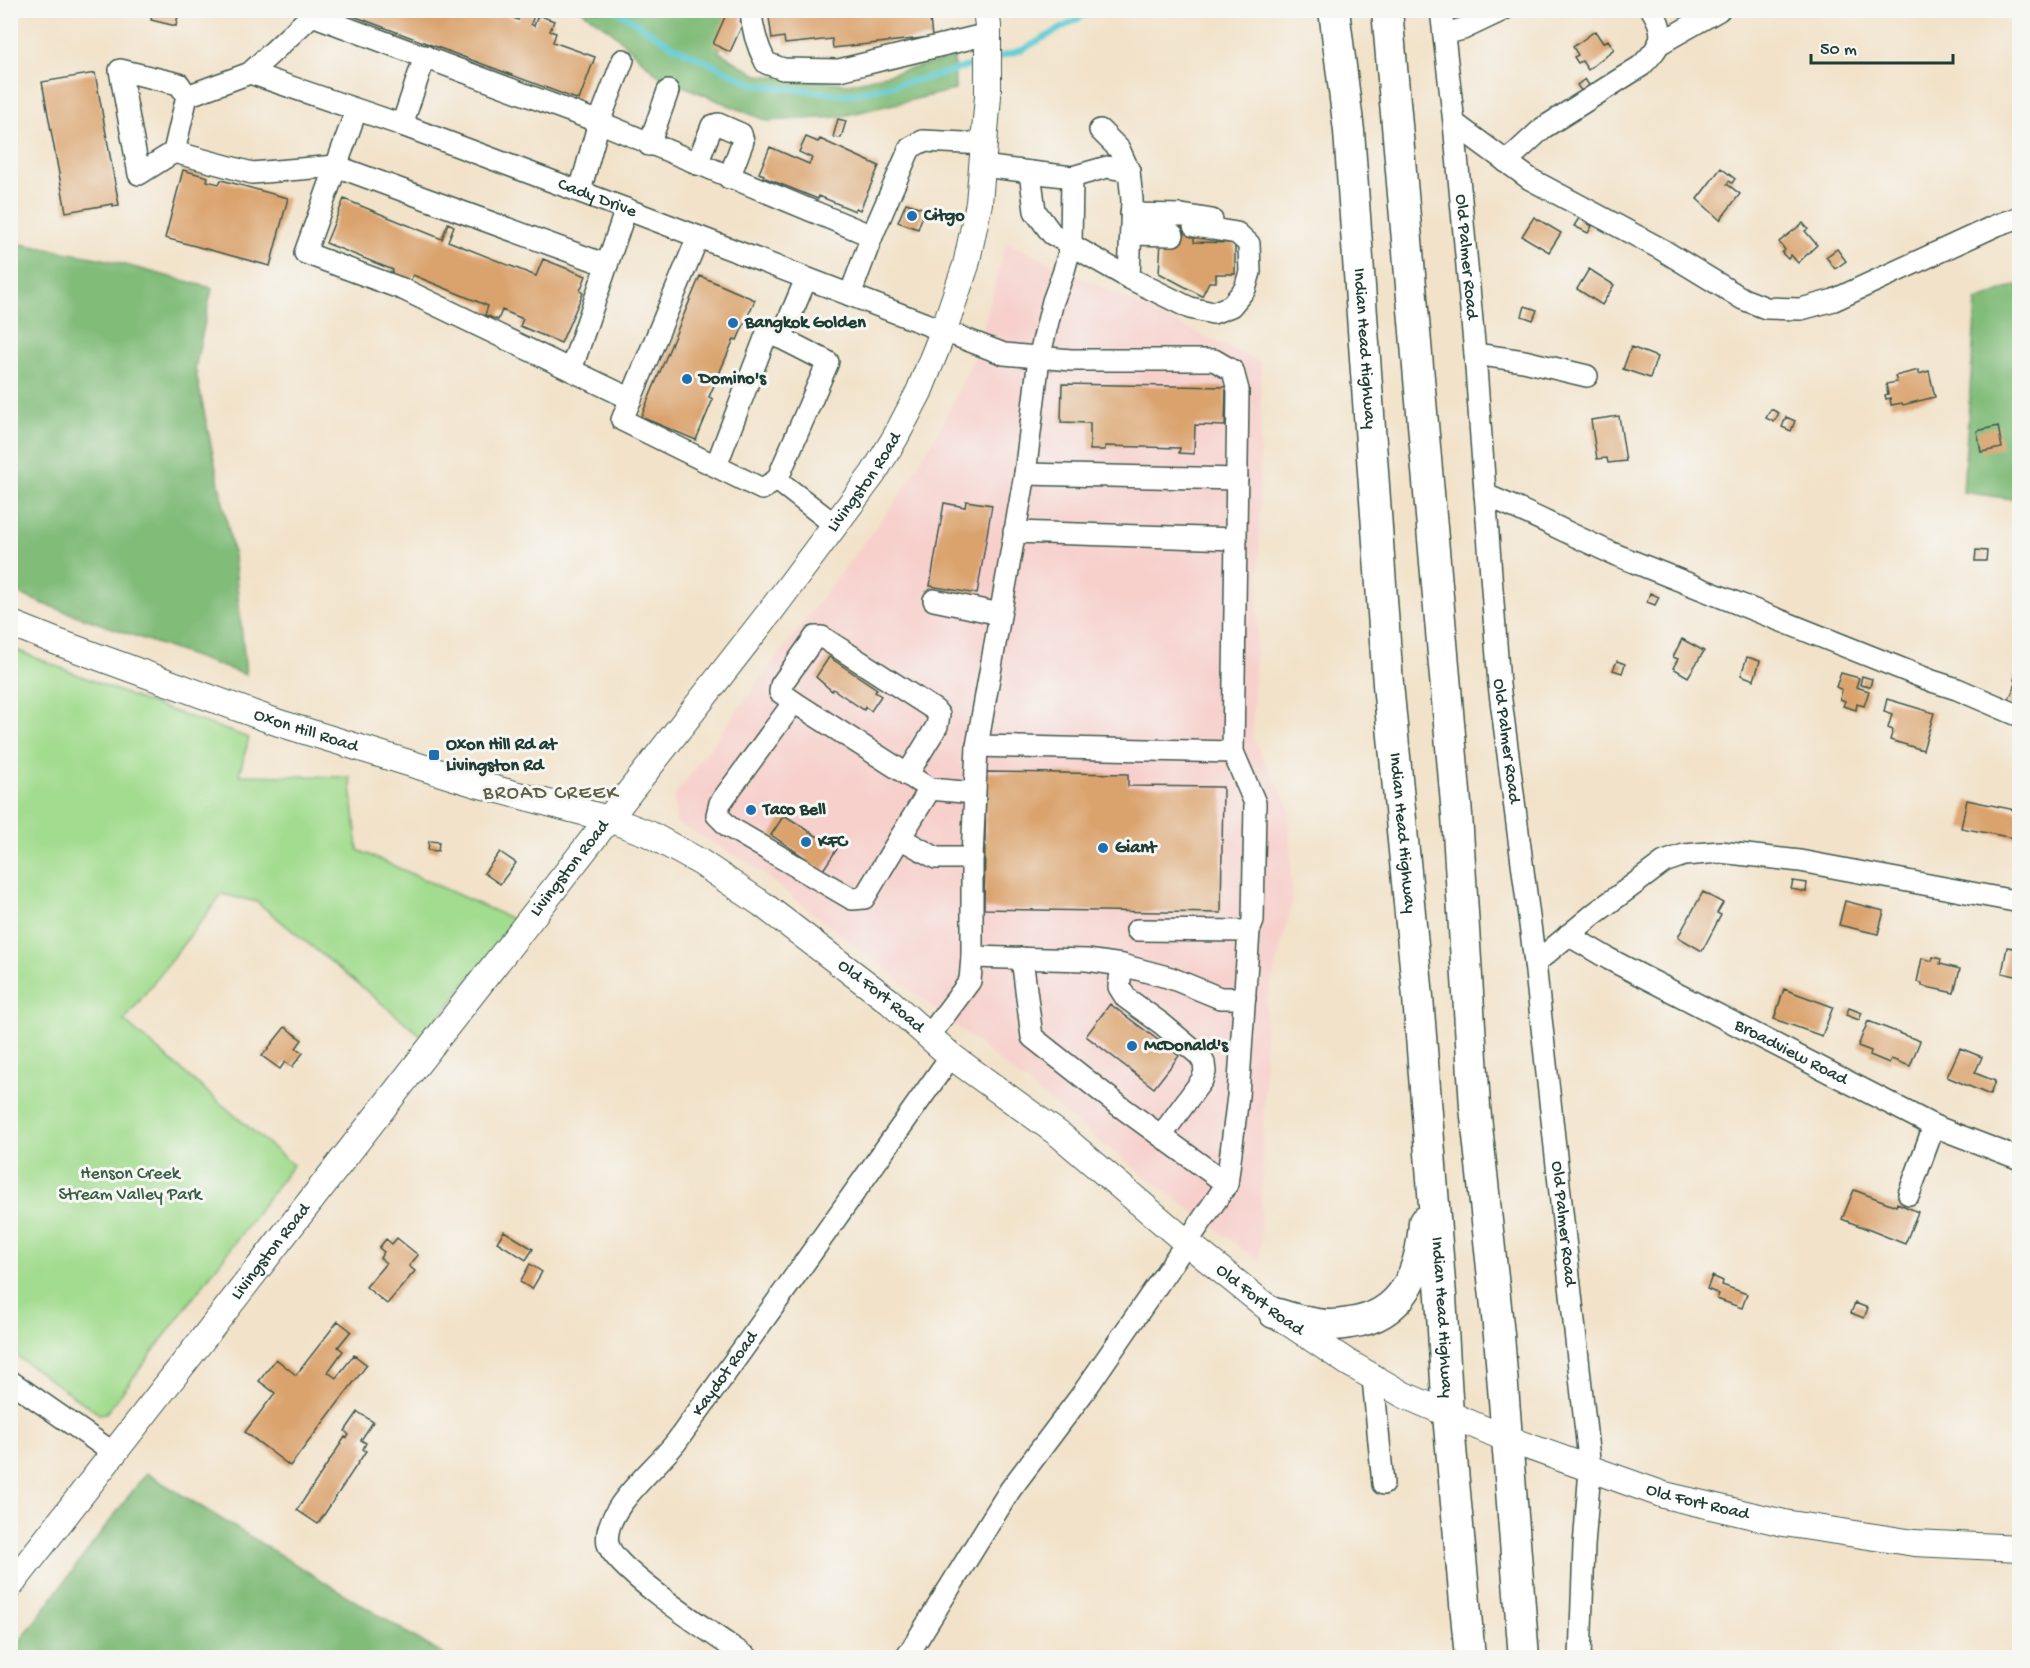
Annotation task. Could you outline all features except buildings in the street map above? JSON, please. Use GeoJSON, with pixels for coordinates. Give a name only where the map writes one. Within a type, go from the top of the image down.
{"type":"FeatureCollection","features":[{"type":"Feature","properties":{"kind":"highway","name":"Indian Head Highway"},"geometry":{"type":"LineString","coordinates":[[1334,10],[1349,131],[1388,684],[1418,997],[1448,1415],[1470,1658]]}},
{"type":"Feature","properties":{"kind":"highway"},"geometry":{"type":"LineString","coordinates":[[1387,10],[1457,815],[1476,1107],[1498,1323],[1524,1658]]}},
{"type":"Feature","properties":{"kind":"highway"},"geometry":{"type":"LineString","coordinates":[[1274,1312],[1320,1325],[1339,1325],[1364,1321],[1386,1311],[1405,1292],[1416,1269],[1423,1239],[1428,1141]]}},
{"type":"Feature","properties":{"kind":"main road","name":"Livingston Road"},"geometry":{"type":"LineString","coordinates":[[10,1586],[609,819],[873,474],[919,392],[966,265],[979,202],[988,96],[987,28]]}},
{"type":"Feature","properties":{"kind":"main road","name":"Oxon Hill Road"},"geometry":{"type":"LineString","coordinates":[[10,622],[60,643],[279,723],[480,785],[609,819]]}},
{"type":"Feature","properties":{"kind":"main road","name":"Old Fort Road"},"geometry":{"type":"LineString","coordinates":[[609,819],[649,834],[709,868],[762,904],[880,994],[951,1056],[1060,1135],[1186,1242],[1274,1312],[1404,1395],[1507,1439],[1664,1495],[1784,1523],[1914,1543],[2019,1548]]}},
{"type":"Feature","properties":{"kind":"street"},"geometry":{"type":"LineString","coordinates":[[751,10],[759,48],[766,63],[783,69],[839,70],[987,28]]}},
{"type":"Feature","properties":{"kind":"street","name":"Old Palmer Road"},"geometry":{"type":"LineString","coordinates":[[1441,10],[1454,123],[1474,354],[1499,685],[1535,963],[1590,1469],[1584,1546],[1580,1658]]}},
{"type":"Feature","properties":{"kind":"street"},"geometry":{"type":"LineString","coordinates":[[1444,34],[1463,29],[1503,10]]}},
{"type":"Feature","properties":{"kind":"street"},"geometry":{"type":"LineString","coordinates":[[1506,162],[1542,128],[1641,66],[1662,39],[1661,24],[1652,10]]}},
{"type":"Feature","properties":{"kind":"street"},"geometry":{"type":"LineString","coordinates":[[1659,44],[1719,10]]}},
{"type":"Feature","properties":{"kind":"street"},"geometry":{"type":"LineString","coordinates":[[187,96],[250,73],[312,13],[599,122],[697,165],[872,236]]}},
{"type":"Feature","properties":{"kind":"street"},"geometry":{"type":"LineString","coordinates":[[402,125],[425,56]]}},
{"type":"Feature","properties":{"kind":"street"},"geometry":{"type":"LineString","coordinates":[[580,191],[599,122],[623,60]]}},
{"type":"Feature","properties":{"kind":"street"},"geometry":{"type":"LineString","coordinates":[[120,70],[179,84],[187,96],[174,152],[139,174],[120,70]]}},
{"type":"Feature","properties":{"kind":"street","name":"Cady Drive"},"geometry":{"type":"LineString","coordinates":[[250,73],[402,125],[626,208],[1004,354],[1040,358],[1214,360],[1233,371],[1238,390],[1237,479]]}},
{"type":"Feature","properties":{"kind":"street"},"geometry":{"type":"LineString","coordinates":[[649,144],[668,91]]}},
{"type":"Feature","properties":{"kind":"street"},"geometry":{"type":"LineString","coordinates":[[356,111],[305,253],[405,290],[631,399]]}},
{"type":"Feature","properties":{"kind":"street"},"geometry":{"type":"LineString","coordinates":[[1454,123],[1530,179],[1661,249],[1743,299],[1766,308],[1801,309],[1834,300],[2019,217]]}},
{"type":"Feature","properties":{"kind":"street"},"geometry":{"type":"LineString","coordinates":[[697,165],[712,126],[718,124],[741,134],[743,141],[729,178]]}},
{"type":"Feature","properties":{"kind":"street"},"geometry":{"type":"LineString","coordinates":[[1100,130],[1119,149],[1129,171],[1131,224],[1129,278]]}},
{"type":"Feature","properties":{"kind":"street"},"geometry":{"type":"LineString","coordinates":[[850,295],[872,236],[910,148],[922,141],[983,155],[1030,172],[1072,177],[1107,167],[1129,171]]}},
{"type":"Feature","properties":{"kind":"street"},"geometry":{"type":"LineString","coordinates":[[174,152],[252,173],[336,166],[607,265]]}},
{"type":"Feature","properties":{"kind":"street"},"geometry":{"type":"LineString","coordinates":[[1030,172],[1035,211],[1052,234],[1129,278],[1190,308],[1213,313],[1231,306],[1245,289],[1250,272],[1249,244],[1237,233],[1209,218],[1182,214],[1131,224]]}},
{"type":"Feature","properties":{"kind":"street"},"geometry":{"type":"LineString","coordinates":[[929,1036],[970,981],[977,746],[1025,474],[1040,358],[1053,301],[1071,245],[1072,177]]}},
{"type":"Feature","properties":{"kind":"street"},"geometry":{"type":"LineString","coordinates":[[571,370],[626,208]]}},
{"type":"Feature","properties":{"kind":"street"},"geometry":{"type":"LineString","coordinates":[[1131,224],[1173,230]]}},
{"type":"Feature","properties":{"kind":"street"},"geometry":{"type":"LineString","coordinates":[[1194,231],[1237,233]]}},
{"type":"Feature","properties":{"kind":"street"},"geometry":{"type":"LineString","coordinates":[[698,237],[622,420],[762,489],[777,480],[828,362],[767,333],[716,466]]}},
{"type":"Feature","properties":{"kind":"street"},"geometry":{"type":"LineString","coordinates":[[781,338],[806,279]]}},
{"type":"Feature","properties":{"kind":"street"},"geometry":{"type":"LineString","coordinates":[[1474,354],[1524,361],[1587,376]]}},
{"type":"Feature","properties":{"kind":"street"},"geometry":{"type":"LineString","coordinates":[[906,1658],[1010,1490],[1083,1393],[1227,1184],[1238,1096],[1249,931],[1253,921],[1255,804],[1233,752],[1237,479],[1025,474]]}},
{"type":"Feature","properties":{"kind":"street"},"geometry":{"type":"LineString","coordinates":[[777,480],[835,525]]}},
{"type":"Feature","properties":{"kind":"street"},"geometry":{"type":"LineString","coordinates":[[1485,495],[1520,508],[1573,536],[1614,554],[1957,689],[2019,716]]}},
{"type":"Feature","properties":{"kind":"street"},"geometry":{"type":"LineString","coordinates":[[1014,532],[1236,538]]}},
{"type":"Feature","properties":{"kind":"street"},"geometry":{"type":"LineString","coordinates":[[934,600],[1000,614]]}},
{"type":"Feature","properties":{"kind":"street"},"geometry":{"type":"LineString","coordinates":[[907,775],[938,726],[939,715],[935,710],[822,637],[815,637],[781,685],[780,692],[794,702],[907,775],[930,789],[974,793]]}},
{"type":"Feature","properties":{"kind":"street"},"geometry":{"type":"LineString","coordinates":[[794,702],[720,802],[717,815],[729,827],[852,899],[864,898],[930,789]]}},
{"type":"Feature","properties":{"kind":"street"},"geometry":{"type":"LineString","coordinates":[[977,746],[1233,752]]}},
{"type":"Feature","properties":{"kind":"street"},"geometry":{"type":"LineString","coordinates":[[900,838],[936,858],[972,858]]}},
{"type":"Feature","properties":{"kind":"street"},"geometry":{"type":"LineString","coordinates":[[1535,963],[1664,862],[1684,855],[1720,852],[1800,861],[2019,902]]}},
{"type":"Feature","properties":{"kind":"street"},"geometry":{"type":"LineString","coordinates":[[1137,930],[1249,931]]}},
{"type":"Feature","properties":{"kind":"street","name":"Broadview Road"},"geometry":{"type":"LineString","coordinates":[[1568,935],[1609,959],[1934,1126],[2019,1159]]}},
{"type":"Feature","properties":{"kind":"street"},"geometry":{"type":"LineString","coordinates":[[972,957],[1087,960],[1122,965],[1171,978],[1220,998],[1245,998]]}},
{"type":"Feature","properties":{"kind":"street"},"geometry":{"type":"LineString","coordinates":[[1022,958],[1032,1037],[1117,1104],[1227,1184]]}},
{"type":"Feature","properties":{"kind":"street"},"geometry":{"type":"LineString","coordinates":[[1122,965],[1119,987],[1126,998],[1162,1024],[1199,1055],[1204,1063],[1205,1072],[1202,1080],[1161,1136]]}},
{"type":"Feature","properties":{"kind":"street","name":"Kaydot Road"},"geometry":{"type":"LineString","coordinates":[[748,1658],[638,1578],[616,1559],[608,1544],[610,1523],[616,1508],[669,1451],[766,1319],[951,1056]]}},
{"type":"Feature","properties":{"kind":"street"},"geometry":{"type":"LineString","coordinates":[[1909,1194],[1934,1126]]}},
{"type":"Feature","properties":{"kind":"street"},"geometry":{"type":"LineString","coordinates":[[1374,1377],[1383,1484]]}},
{"type":"Feature","properties":{"kind":"street"},"geometry":{"type":"LineString","coordinates":[[10,1381],[115,1454]]}},
{"type":"Feature","properties":{"kind":"shaded area"},"geometry":{"type":"Polygon","coordinates":[[[1006,242],[1261,363],[1259,582],[1252,737],[1289,806],[1292,903],[1266,1004],[1260,1262],[1095,1138],[749,863],[677,823],[673,798],[901,494],[941,427],[977,351],[1006,242]]]}},
{"type":"Feature","properties":{"kind":"green space"},"geometry":{"type":"Polygon","coordinates":[[[721,10],[727,12],[719,52],[757,75],[849,84],[954,58],[955,90],[838,117],[767,121],[659,76],[611,31],[582,11],[721,10]]]}},
{"type":"Feature","properties":{"kind":"green space"},"geometry":{"type":"Polygon","coordinates":[[[10,242],[103,259],[212,288],[195,368],[234,556],[246,675],[41,603],[11,590],[10,242]]]}},
{"type":"Feature","properties":{"kind":"green space"},"geometry":{"type":"Polygon","coordinates":[[[2019,284],[2019,500],[1963,492],[1976,301],[2019,284]]]}},
{"type":"Feature","properties":{"kind":"green space","name":"Henson Creek Stream Valley Park"},"geometry":{"type":"Polygon","coordinates":[[[11,648],[141,700],[249,738],[239,775],[350,777],[358,850],[517,921],[423,1037],[257,902],[222,894],[124,1021],[293,1165],[115,1402],[106,1413],[99,1414],[11,1352],[11,648]]]}},
{"type":"Feature","properties":{"kind":"green space"},"geometry":{"type":"Polygon","coordinates":[[[146,1473],[447,1657],[11,1657],[11,1653],[146,1473]]]}},
{"type":"Feature","properties":{"kind":"waterway"},"geometry":{"type":"LineString","coordinates":[[615,10],[673,46],[756,85],[846,95],[931,77],[982,62]]}},
{"type":"Feature","properties":{"kind":"waterway"},"geometry":{"type":"LineString","coordinates":[[995,58],[1022,50],[1094,10]]}},
{"type":"Feature","properties":{"kind":"place","name":"Citgo"},"geometry":{"type":"Point","coordinates":[912,216]}},
{"type":"Feature","properties":{"kind":"place","name":"Bangkok Golden"},"geometry":{"type":"Point","coordinates":[733,323]}},
{"type":"Feature","properties":{"kind":"place","name":"Domino's"},"geometry":{"type":"Point","coordinates":[687,379]}},
{"type":"Feature","properties":{"kind":"place","name":"Oxon Hill Rd at Livingston Rd"},"geometry":{"type":"Point","coordinates":[434,755]}},
{"type":"Feature","properties":{"kind":"place","name":"Taco Bell"},"geometry":{"type":"Point","coordinates":[751,810]}},
{"type":"Feature","properties":{"kind":"place","name":"KFC"},"geometry":{"type":"Point","coordinates":[806,842]}},
{"type":"Feature","properties":{"kind":"place","name":"Giant"},"geometry":{"type":"Point","coordinates":[1103,848]}},
{"type":"Feature","properties":{"kind":"place","name":"McDonald's"},"geometry":{"type":"Point","coordinates":[1132,1046]}},
{"type":"Feature","properties":{"kind":"district","name":"BROAD CREEK"},"geometry":{"type":"Point","coordinates":[551,794]}}]}
